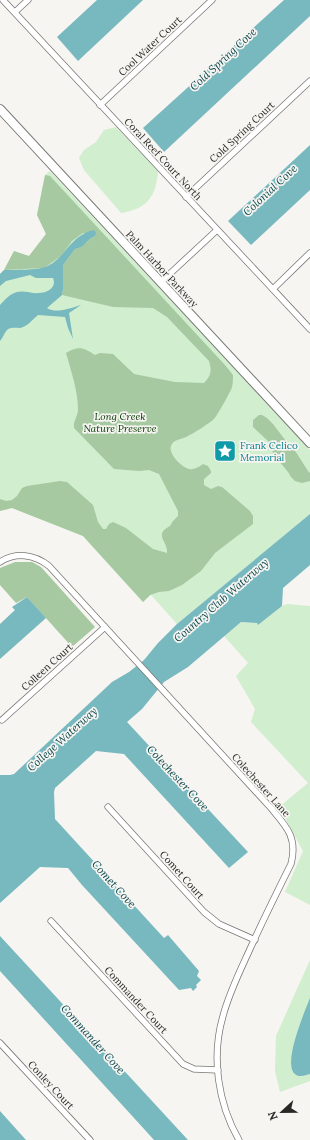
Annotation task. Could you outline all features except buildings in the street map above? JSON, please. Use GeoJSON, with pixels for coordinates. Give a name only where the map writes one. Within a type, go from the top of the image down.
{"type":"FeatureCollection","features":[{"type":"Feature","properties":{"kind":"street","name":"Coral Reef Court North"},"geometry":{"type":"LineString","coordinates":[[3,0],[310,329]]}},
{"type":"Feature","properties":{"kind":"street"},"geometry":{"type":"LineString","coordinates":[[15,12],[28,0]]}},
{"type":"Feature","properties":{"kind":"street","name":"Cool Water Court"},"geometry":{"type":"LineString","coordinates":[[100,105],[212,0]]}},
{"type":"Feature","properties":{"kind":"street","name":"Cold Spring Court"},"geometry":{"type":"LineString","coordinates":[[186,196],[310,81]]}},
{"type":"Feature","properties":{"kind":"street","name":"Palm Harbor Parkway"},"geometry":{"type":"LineString","coordinates":[[0,109],[310,443]]}},
{"type":"Feature","properties":{"kind":"street"},"geometry":{"type":"LineString","coordinates":[[161,282],[217,230]]}},
{"type":"Feature","properties":{"kind":"street"},"geometry":{"type":"LineString","coordinates":[[273,289],[310,254]]}},
{"type":"Feature","properties":{"kind":"street","name":"Colechester Lane"},"geometry":{"type":"LineString","coordinates":[[0,562],[11,557],[22,555],[34,557],[44,562],[53,570],[273,811],[291,835],[293,842],[291,864],[254,940],[222,1018],[218,1050],[220,1088],[224,1106],[239,1140]]}},
{"type":"Feature","properties":{"kind":"street","name":"Colleen Court"},"geometry":{"type":"LineString","coordinates":[[2,720],[105,627]]}},
{"type":"Feature","properties":{"kind":"street","name":"Comet Court"},"geometry":{"type":"LineString","coordinates":[[108,807],[204,912],[219,924],[254,940]]}},
{"type":"Feature","properties":{"kind":"street","name":"Commander Court"},"geometry":{"type":"LineString","coordinates":[[51,921],[183,1064],[194,1069],[218,1070]]}},
{"type":"Feature","properties":{"kind":"street","name":"Conley Court"},"geometry":{"type":"LineString","coordinates":[[0,1042],[90,1140]]}},
{"type":"Feature","properties":{"kind":"green space"},"geometry":{"type":"Polygon","coordinates":[[[116,127],[158,171],[155,188],[152,195],[144,205],[121,213],[84,170],[79,158],[84,150],[96,142],[104,130],[116,127]]]}},
{"type":"Feature","properties":{"kind":"green space","name":"Long Creek Nature Preserve"},"geometry":{"type":"Polygon","coordinates":[[[50,171],[310,450],[310,514],[177,624],[151,595],[143,602],[83,536],[12,508],[0,511],[0,274],[4,270],[14,251],[29,256],[46,234],[37,215],[45,175],[50,171]]]}},
{"type":"Feature","properties":{"kind":"green space"},"geometry":{"type":"Polygon","coordinates":[[[45,175],[50,176],[233,375],[233,384],[231,389],[214,419],[191,435],[173,442],[171,451],[175,459],[186,468],[193,469],[203,464],[208,466],[211,473],[204,479],[204,485],[211,489],[218,486],[222,487],[250,511],[253,516],[253,524],[215,553],[201,571],[182,585],[169,591],[150,595],[143,602],[83,536],[12,508],[0,511],[0,499],[6,501],[12,500],[17,496],[22,488],[60,481],[67,482],[93,505],[98,522],[103,529],[106,529],[109,524],[113,522],[126,528],[153,549],[167,553],[167,549],[162,538],[162,532],[170,526],[178,516],[178,511],[159,474],[149,470],[139,471],[114,469],[74,428],[74,423],[78,412],[78,402],[66,353],[80,348],[95,355],[100,353],[113,354],[134,374],[175,382],[204,383],[210,373],[209,361],[167,317],[153,308],[113,307],[62,295],[63,265],[75,249],[81,247],[95,236],[83,233],[72,241],[61,256],[44,268],[4,270],[14,251],[29,256],[46,234],[37,215],[45,175]]]}},
{"type":"Feature","properties":{"kind":"green space"},"geometry":{"type":"Polygon","coordinates":[[[259,415],[267,418],[294,449],[310,473],[310,481],[302,483],[295,481],[274,455],[268,441],[253,427],[253,420],[259,415]]]}},
{"type":"Feature","properties":{"kind":"green space"},"geometry":{"type":"Polygon","coordinates":[[[15,562],[32,562],[41,567],[95,627],[72,647],[27,597],[16,603],[0,585],[0,568],[15,562]]]}},
{"type":"Feature","properties":{"kind":"green space"},"geometry":{"type":"Polygon","coordinates":[[[287,604],[310,606],[310,905],[285,892],[303,851],[279,807],[308,783],[251,722],[255,709],[236,676],[248,663],[224,636],[241,622],[257,623],[258,625],[282,606],[287,604]]]}},
{"type":"Feature","properties":{"kind":"green space"},"geometry":{"type":"Polygon","coordinates":[[[310,960],[310,1081],[280,1092],[275,1071],[276,1036],[310,960]]]}},
{"type":"Feature","properties":{"kind":"water"},"geometry":{"type":"Polygon","coordinates":[[[97,0],[143,0],[78,61],[57,37],[97,0]]]}},
{"type":"Feature","properties":{"kind":"water","name":"Cold Spring Cove"},"geometry":{"type":"Polygon","coordinates":[[[284,0],[310,0],[310,16],[164,152],[143,128],[284,0]]]}},
{"type":"Feature","properties":{"kind":"water","name":"Colonial Cove"},"geometry":{"type":"Polygon","coordinates":[[[310,145],[310,190],[251,245],[228,221],[310,145]]]}},
{"type":"Feature","properties":{"kind":"water"},"geometry":{"type":"Polygon","coordinates":[[[93,230],[96,232],[95,236],[83,246],[75,249],[63,265],[62,295],[47,308],[51,310],[59,310],[81,305],[69,313],[73,339],[65,317],[38,315],[23,327],[8,329],[0,341],[0,305],[9,296],[17,292],[46,292],[53,287],[54,281],[53,278],[36,278],[30,275],[6,281],[0,286],[0,274],[4,270],[42,268],[52,264],[78,238],[93,230]]]}},
{"type":"Feature","properties":{"kind":"water"},"geometry":{"type":"Polygon","coordinates":[[[310,514],[310,565],[283,588],[282,606],[258,625],[257,623],[241,622],[188,667],[164,682],[142,709],[127,722],[248,852],[229,868],[124,754],[96,751],[55,788],[54,792],[55,819],[164,938],[168,935],[199,971],[197,976],[201,980],[196,985],[197,987],[193,991],[191,988],[179,990],[68,868],[40,867],[0,903],[0,775],[14,774],[112,682],[129,672],[144,660],[177,624],[310,514]]]}},
{"type":"Feature","properties":{"kind":"water"},"geometry":{"type":"Polygon","coordinates":[[[27,597],[46,618],[0,659],[0,624],[15,610],[12,607],[27,597]]]}},
{"type":"Feature","properties":{"kind":"water","name":"Commander Cove"},"geometry":{"type":"Polygon","coordinates":[[[0,936],[188,1140],[154,1140],[0,971],[0,936]]]}},
{"type":"Feature","properties":{"kind":"water"},"geometry":{"type":"Polygon","coordinates":[[[310,998],[310,1074],[298,1076],[292,1068],[291,1060],[296,1037],[310,998]]]}},
{"type":"Feature","properties":{"kind":"water"},"geometry":{"type":"Polygon","coordinates":[[[0,1111],[26,1140],[0,1140],[0,1111]]]}},
{"type":"Feature","properties":{"kind":"place","name":"Frank Celico Memorial"},"geometry":{"type":"Point","coordinates":[225,451]}},
{"type":"Feature","properties":{"kind":"water label","name":"Country Club Waterway"},"geometry":{"type":"Point","coordinates":[221,600]}},
{"type":"Feature","properties":{"kind":"water label","name":"College Waterway"},"geometry":{"type":"Point","coordinates":[62,739]}},
{"type":"Feature","properties":{"kind":"water label","name":"Colechester Cove"},"geometry":{"type":"Point","coordinates":[178,778]}},
{"type":"Feature","properties":{"kind":"water label","name":"Comet Cove"},"geometry":{"type":"Point","coordinates":[114,884]}}]}
